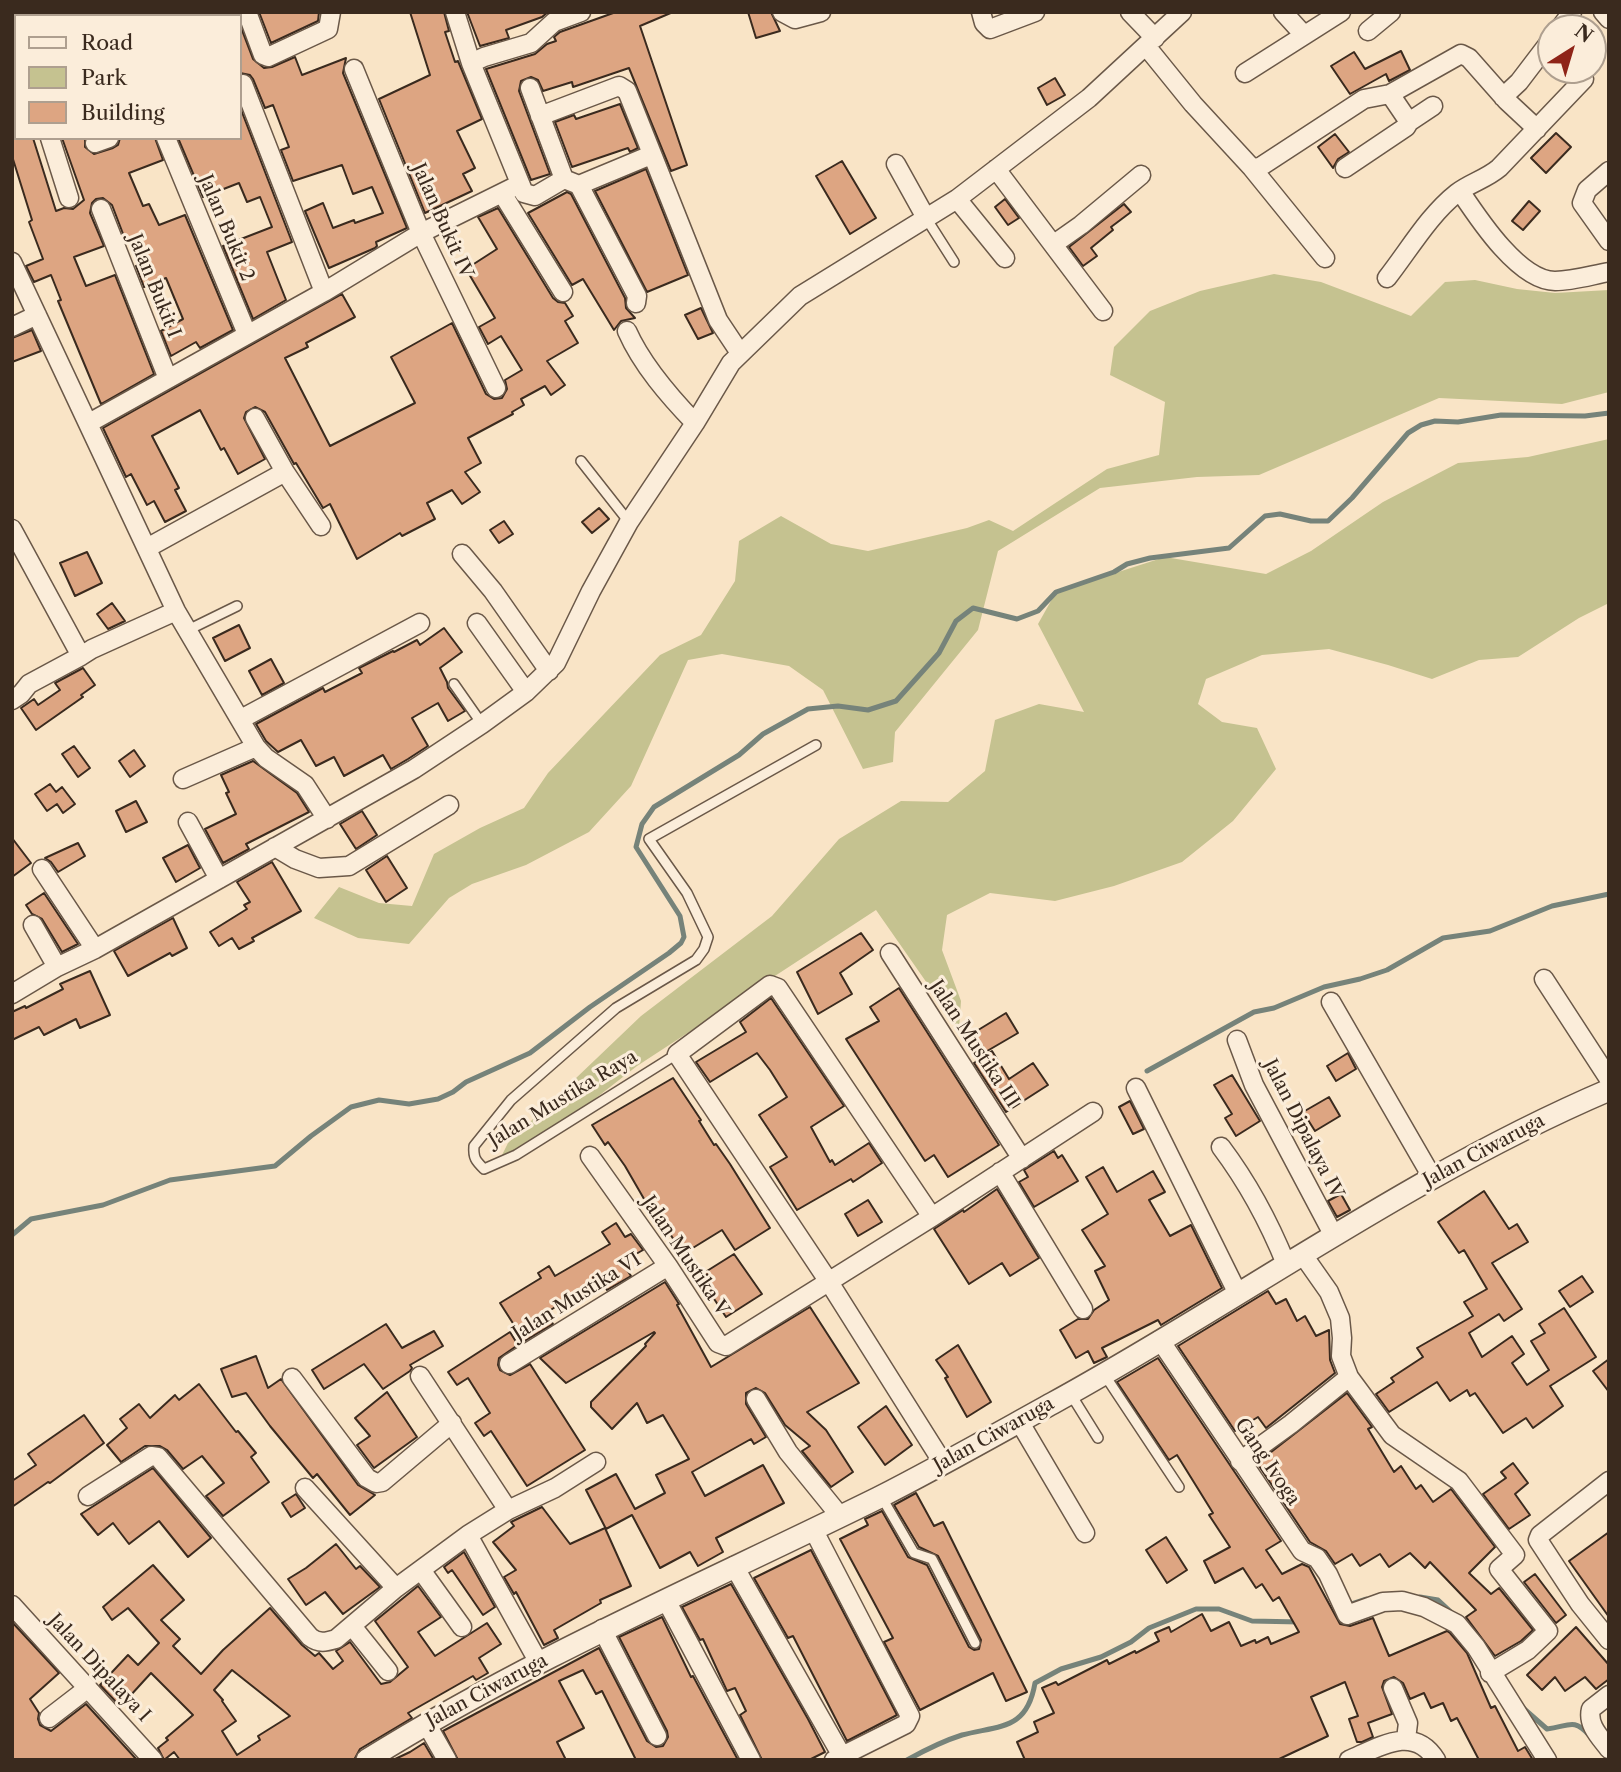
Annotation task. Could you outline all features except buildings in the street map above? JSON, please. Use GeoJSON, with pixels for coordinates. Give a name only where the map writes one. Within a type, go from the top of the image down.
{"type":"FeatureCollection","features":[{"type":"Feature","properties":{"kind":"street"},"geometry":{"type":"LineString","coordinates":[[247,12],[266,57],[330,21]]}},
{"type":"Feature","properties":{"kind":"street"},"geometry":{"type":"LineString","coordinates":[[454,12],[472,67],[524,193],[535,196],[651,155]]}},
{"type":"Feature","properties":{"kind":"street"},"geometry":{"type":"LineString","coordinates":[[538,12],[543,30]]}},
{"type":"Feature","properties":{"kind":"street"},"geometry":{"type":"LineString","coordinates":[[472,67],[484,57],[531,43],[554,22],[581,12]]}},
{"type":"Feature","properties":{"kind":"street"},"geometry":{"type":"LineString","coordinates":[[782,12],[795,19],[821,12]]}},
{"type":"Feature","properties":{"kind":"street"},"geometry":{"type":"LineString","coordinates":[[981,12],[984,23],[990,29],[1035,12]]}},
{"type":"Feature","properties":{"kind":"street"},"geometry":{"type":"LineString","coordinates":[[1130,12],[1194,104],[1252,168],[1325,258]]}},
{"type":"Feature","properties":{"kind":"street"},"geometry":{"type":"LineString","coordinates":[[12,994],[414,769],[526,692],[556,663],[629,522],[740,353],[800,296],[957,199],[1089,98],[1182,12]]}},
{"type":"Feature","properties":{"kind":"street"},"geometry":{"type":"LineString","coordinates":[[1283,12],[1304,35]]}},
{"type":"Feature","properties":{"kind":"street"},"geometry":{"type":"LineString","coordinates":[[1245,73],[1341,12]]}},
{"type":"Feature","properties":{"kind":"street"},"geometry":{"type":"LineString","coordinates":[[1368,31],[1391,12]]}},
{"type":"Feature","properties":{"kind":"street"},"geometry":{"type":"LineString","coordinates":[[1603,12],[1609,19]]}},
{"type":"Feature","properties":{"kind":"street"},"geometry":{"type":"LineString","coordinates":[[1252,168],[1259,167],[1364,99],[1390,93],[1461,54],[1469,58],[1503,97],[1537,129]]}},
{"type":"Feature","properties":{"kind":"street"},"geometry":{"type":"LineString","coordinates":[[1503,97],[1537,58]]}},
{"type":"Feature","properties":{"kind":"street","name":"Jalan Bukit IV"},"geometry":{"type":"LineString","coordinates":[[355,69],[421,233],[496,388]]}},
{"type":"Feature","properties":{"kind":"street"},"geometry":{"type":"LineString","coordinates":[[243,84],[324,292]]}},
{"type":"Feature","properties":{"kind":"street"},"geometry":{"type":"LineString","coordinates":[[1387,278],[1442,206],[1460,191],[1487,178],[1579,84]]}},
{"type":"Feature","properties":{"kind":"street"},"geometry":{"type":"LineString","coordinates":[[540,116],[619,86],[624,88],[718,320],[740,353]]}},
{"type":"Feature","properties":{"kind":"street"},"geometry":{"type":"LineString","coordinates":[[530,88],[571,182],[637,296],[636,303]]}},
{"type":"Feature","properties":{"kind":"street"},"geometry":{"type":"LineString","coordinates":[[1390,93],[1409,121]]}},
{"type":"Feature","properties":{"kind":"street"},"geometry":{"type":"LineString","coordinates":[[1345,168],[1433,106]]}},
{"type":"Feature","properties":{"kind":"street"},"geometry":{"type":"LineString","coordinates":[[51,140],[69,198]]}},
{"type":"Feature","properties":{"kind":"street","name":"Jalan Bukit 2"},"geometry":{"type":"LineString","coordinates":[[167,140],[247,334]]}},
{"type":"Feature","properties":{"kind":"street"},"geometry":{"type":"LineString","coordinates":[[896,164],[926,218]]}},
{"type":"Feature","properties":{"kind":"street"},"geometry":{"type":"LineString","coordinates":[[996,169],[1103,311]]}},
{"type":"Feature","properties":{"kind":"street"},"geometry":{"type":"LineString","coordinates":[[1609,171],[1587,190],[1582,202],[1609,241]]}},
{"type":"Feature","properties":{"kind":"street"},"geometry":{"type":"LineString","coordinates":[[1054,244],[1141,175]]}},
{"type":"Feature","properties":{"kind":"street"},"geometry":{"type":"LineString","coordinates":[[89,423],[324,292],[421,233],[520,184]]}},
{"type":"Feature","properties":{"kind":"street"},"geometry":{"type":"LineString","coordinates":[[1460,191],[1479,221],[1530,273],[1555,281],[1609,272]]}},
{"type":"Feature","properties":{"kind":"street"},"geometry":{"type":"LineString","coordinates":[[502,193],[562,292]]}},
{"type":"Feature","properties":{"kind":"street"},"geometry":{"type":"LineString","coordinates":[[957,199],[1005,258]]}},
{"type":"Feature","properties":{"kind":"street","name":"Jalan Bukit I"},"geometry":{"type":"LineString","coordinates":[[100,209],[168,379]]}},
{"type":"Feature","properties":{"kind":"street"},"geometry":{"type":"LineString","coordinates":[[12,262],[176,611],[256,747],[266,758],[305,785],[327,819]]}},
{"type":"Feature","properties":{"kind":"street"},"geometry":{"type":"LineString","coordinates":[[12,327],[37,315]]}},
{"type":"Feature","properties":{"kind":"street"},"geometry":{"type":"LineString","coordinates":[[627,331],[645,363],[695,423]]}},
{"type":"Feature","properties":{"kind":"street"},"geometry":{"type":"LineString","coordinates":[[255,418],[285,472],[321,526]]}},
{"type":"Feature","properties":{"kind":"street"},"geometry":{"type":"LineString","coordinates":[[147,548],[285,472]]}},
{"type":"Feature","properties":{"kind":"street"},"geometry":{"type":"LineString","coordinates":[[12,529],[81,656]]}},
{"type":"Feature","properties":{"kind":"street"},"geometry":{"type":"LineString","coordinates":[[462,554],[493,591],[549,671]]}},
{"type":"Feature","properties":{"kind":"street"},"geometry":{"type":"LineString","coordinates":[[12,700],[29,684],[92,649],[176,611]]}},
{"type":"Feature","properties":{"kind":"street"},"geometry":{"type":"LineString","coordinates":[[241,719],[420,623]]}},
{"type":"Feature","properties":{"kind":"street"},"geometry":{"type":"LineString","coordinates":[[477,623],[526,692]]}},
{"type":"Feature","properties":{"kind":"street"},"geometry":{"type":"LineString","coordinates":[[183,779],[256,747]]}},
{"type":"Feature","properties":{"kind":"street"},"geometry":{"type":"LineString","coordinates":[[275,847],[319,869],[349,866],[449,805]]}},
{"type":"Feature","properties":{"kind":"street"},"geometry":{"type":"LineString","coordinates":[[188,822],[219,879]]}},
{"type":"Feature","properties":{"kind":"street"},"geometry":{"type":"LineString","coordinates":[[42,869],[95,949]]}},
{"type":"Feature","properties":{"kind":"street"},"geometry":{"type":"LineString","coordinates":[[33,925],[57,967]]}},
{"type":"Feature","properties":{"kind":"street","name":"Jalan Mustika III"},"geometry":{"type":"LineString","coordinates":[[890,953],[1022,1159]]}},
{"type":"Feature","properties":{"kind":"street"},"geometry":{"type":"LineString","coordinates":[[1544,979],[1609,1079]]}},
{"type":"Feature","properties":{"kind":"street"},"geometry":{"type":"LineString","coordinates":[[932,1217],[778,988],[770,985],[677,1054],[829,1282],[943,1463]]}},
{"type":"Feature","properties":{"kind":"street"},"geometry":{"type":"LineString","coordinates":[[1331,1002],[1432,1177]]}},
{"type":"Feature","properties":{"kind":"street","name":"Jalan Dipalaya IV"},"geometry":{"type":"LineString","coordinates":[[1237,1041],[1254,1086],[1334,1236]]}},
{"type":"Feature","properties":{"kind":"street"},"geometry":{"type":"LineString","coordinates":[[1136,1088],[1238,1294]]}},
{"type":"Feature","properties":{"kind":"street","name":"Jalan Ciwaruga"},"geometry":{"type":"LineString","coordinates":[[367,1760],[426,1723],[602,1629],[840,1516],[943,1463],[1104,1374],[1432,1177],[1558,1112],[1609,1090]]}},
{"type":"Feature","properties":{"kind":"street"},"geometry":{"type":"LineString","coordinates":[[829,1282],[1093,1112]]}},
{"type":"Feature","properties":{"kind":"street"},"geometry":{"type":"LineString","coordinates":[[1221,1147],[1295,1259],[1329,1292],[1340,1318],[1341,1356],[1349,1377],[1392,1435],[1459,1481],[1515,1555],[1499,1569],[1548,1632],[1528,1650],[1494,1670],[1547,1760]]}},
{"type":"Feature","properties":{"kind":"street","name":"Jalan Mustika V"},"geometry":{"type":"LineString","coordinates":[[590,1156],[722,1346],[829,1282]]}},
{"type":"Feature","properties":{"kind":"street"},"geometry":{"type":"LineString","coordinates":[[1000,1172],[1083,1309]]}},
{"type":"Feature","properties":{"kind":"street","name":"Jalan Mustika VI"},"geometry":{"type":"LineString","coordinates":[[509,1364],[668,1266]]}},
{"type":"Feature","properties":{"kind":"street","name":"Gang Ivoga"},"geometry":{"type":"LineString","coordinates":[[1160,1340],[1302,1551],[1317,1558],[1347,1615],[1383,1602],[1402,1601],[1424,1607],[1447,1618],[1465,1632],[1494,1670]]}},
{"type":"Feature","properties":{"kind":"street"},"geometry":{"type":"LineString","coordinates":[[420,1376],[508,1510]]}},
{"type":"Feature","properties":{"kind":"street"},"geometry":{"type":"LineString","coordinates":[[1240,1461],[1349,1377]]}},
{"type":"Feature","properties":{"kind":"street"},"geometry":{"type":"LineString","coordinates":[[292,1378],[367,1478],[376,1483],[382,1482],[452,1423]]}},
{"type":"Feature","properties":{"kind":"street"},"geometry":{"type":"LineString","coordinates":[[756,1399],[788,1452],[840,1516]]}},
{"type":"Feature","properties":{"kind":"street"},"geometry":{"type":"LineString","coordinates":[[1019,1421],[1085,1533]]}},
{"type":"Feature","properties":{"kind":"street"},"geometry":{"type":"LineString","coordinates":[[88,1496],[152,1457],[158,1457],[310,1637],[319,1643],[336,1639],[396,1588],[468,1535],[596,1462]]}},
{"type":"Feature","properties":{"kind":"street"},"geometry":{"type":"LineString","coordinates":[[1609,1481],[1538,1540],[1580,1604],[1609,1640]]}},
{"type":"Feature","properties":{"kind":"street"},"geometry":{"type":"LineString","coordinates":[[305,1488],[396,1588]]}},
{"type":"Feature","properties":{"kind":"street"},"geometry":{"type":"LineString","coordinates":[[734,1566],[838,1758],[906,1724],[910,1716],[813,1529]]}},
{"type":"Feature","properties":{"kind":"street"},"geometry":{"type":"LineString","coordinates":[[468,1535],[539,1663]]}},
{"type":"Feature","properties":{"kind":"street"},"geometry":{"type":"LineString","coordinates":[[421,1570],[462,1627]]}},
{"type":"Feature","properties":{"kind":"street"},"geometry":{"type":"LineString","coordinates":[[666,1600],[751,1760]]}},
{"type":"Feature","properties":{"kind":"street","name":"Jalan Dipalaya I"},"geometry":{"type":"LineString","coordinates":[[14,1610],[153,1760]]}},
{"type":"Feature","properties":{"kind":"street"},"geometry":{"type":"LineString","coordinates":[[352,1626],[388,1671]]}},
{"type":"Feature","properties":{"kind":"street"},"geometry":{"type":"LineString","coordinates":[[602,1629],[657,1737]]}},
{"type":"Feature","properties":{"kind":"street"},"geometry":{"type":"LineString","coordinates":[[49,1718],[88,1688]]}},
{"type":"Feature","properties":{"kind":"street"},"geometry":{"type":"LineString","coordinates":[[1393,1688],[1408,1723],[1406,1740]]}},
{"type":"Feature","properties":{"kind":"street"},"geometry":{"type":"LineString","coordinates":[[1609,1695],[1591,1709],[1589,1716],[1593,1729],[1609,1749]]}},
{"type":"Feature","properties":{"kind":"street"},"geometry":{"type":"LineString","coordinates":[[426,1723],[447,1760]]}},
{"type":"Feature","properties":{"kind":"street"},"geometry":{"type":"LineString","coordinates":[[1349,1760],[1382,1746],[1406,1740],[1424,1745],[1436,1760]]}},
{"type":"Feature","properties":{"kind":"lane"},"geometry":{"type":"LineString","coordinates":[[926,218],[954,262]]}},
{"type":"Feature","properties":{"kind":"lane"},"geometry":{"type":"LineString","coordinates":[[581,461],[629,522]]}},
{"type":"Feature","properties":{"kind":"lane"},"geometry":{"type":"LineString","coordinates":[[188,630],[237,606]]}},
{"type":"Feature","properties":{"kind":"lane"},"geometry":{"type":"LineString","coordinates":[[454,684],[482,724]]}},
{"type":"Feature","properties":{"kind":"lane","name":"Jalan Mustika Raya"},"geometry":{"type":"LineString","coordinates":[[677,1054],[516,1155],[484,1169],[476,1161],[473,1155],[474,1146],[511,1100],[616,1008],[696,960],[704,949],[708,937],[687,893],[649,839],[816,745]]}},
{"type":"Feature","properties":{"kind":"lane"},"geometry":{"type":"LineString","coordinates":[[1104,1374],[1179,1487]]}},
{"type":"Feature","properties":{"kind":"lane"},"geometry":{"type":"LineString","coordinates":[[1070,1393],[1098,1438]]}},
{"type":"Feature","properties":{"kind":"lane"},"geometry":{"type":"LineString","coordinates":[[881,1496],[914,1553],[932,1559],[975,1643]]}},
{"type":"Feature","properties":{"kind":"green space"},"geometry":{"type":"Polygon","coordinates":[[[1274,274],[1321,282],[1411,316],[1445,282],[1475,280],[1517,289],[1555,293],[1609,290],[1609,392],[1562,404],[1439,398],[1259,475],[1197,477],[1100,488],[998,551],[978,630],[895,732],[893,762],[863,769],[823,690],[789,666],[722,654],[688,660],[631,786],[589,832],[526,865],[472,884],[449,898],[409,944],[358,938],[314,918],[339,887],[379,903],[412,906],[434,854],[480,828],[524,808],[548,773],[660,655],[701,635],[735,581],[739,541],[781,516],[831,544],[868,551],[967,528],[989,520],[1013,531],[1107,469],[1159,455],[1165,402],[1110,375],[1114,347],[1150,311],[1200,291],[1274,274]]]}},
{"type":"Feature","properties":{"kind":"green space"},"geometry":{"type":"Polygon","coordinates":[[[1609,439],[1609,603],[1579,618],[1518,657],[1479,660],[1432,679],[1329,649],[1262,655],[1206,679],[1198,704],[1222,722],[1257,728],[1276,769],[1233,821],[1182,862],[1114,886],[1055,901],[990,893],[947,915],[942,950],[961,1001],[959,1029],[876,910],[637,1066],[514,1162],[502,1155],[508,1143],[641,1016],[772,916],[839,839],[901,801],[948,802],[985,771],[995,720],[1039,704],[1084,712],[1038,624],[1056,592],[1165,557],[1266,574],[1311,551],[1383,502],[1458,463],[1528,457],[1609,439]]]}},
{"type":"Feature","properties":{"kind":"waterway"},"geometry":{"type":"LineString","coordinates":[[12,1235],[31,1219],[103,1205],[170,1180],[275,1166],[351,1107],[379,1100],[409,1104],[438,1099],[466,1082],[530,1053],[681,943],[684,937],[680,916],[636,847],[642,824],[654,807],[739,755],[763,734],[808,709],[838,706],[868,710],[896,701],[939,653],[956,621],[973,608],[1017,619],[1038,611],[1056,592],[1114,572],[1127,564],[1150,558],[1229,548],[1265,516],[1280,514],[1311,521],[1328,521],[1352,498],[1408,433],[1421,425],[1435,421],[1458,422],[1501,415],[1585,416],[1609,413]]}},
{"type":"Feature","properties":{"kind":"waterway"},"geometry":{"type":"LineString","coordinates":[[1147,1071],[1254,1012],[1274,1008],[1324,987],[1387,970],[1443,938],[1490,931],[1552,906],[1609,894]]}},
{"type":"Feature","properties":{"kind":"waterway"},"geometry":{"type":"LineString","coordinates":[[1420,1597],[1438,1600],[1451,1612]]}},
{"type":"Feature","properties":{"kind":"waterway"},"geometry":{"type":"LineString","coordinates":[[1345,1606],[1366,1599]]}},
{"type":"Feature","properties":{"kind":"waterway"},"geometry":{"type":"LineString","coordinates":[[907,1760],[955,1737],[1010,1723],[1026,1710],[1035,1683],[1061,1669],[1101,1657],[1131,1642],[1149,1628],[1196,1609],[1219,1609],[1252,1621],[1300,1622]]}},
{"type":"Feature","properties":{"kind":"waterway"},"geometry":{"type":"LineString","coordinates":[[1522,1707],[1547,1729],[1570,1724],[1579,1726],[1589,1735]]}}]}
